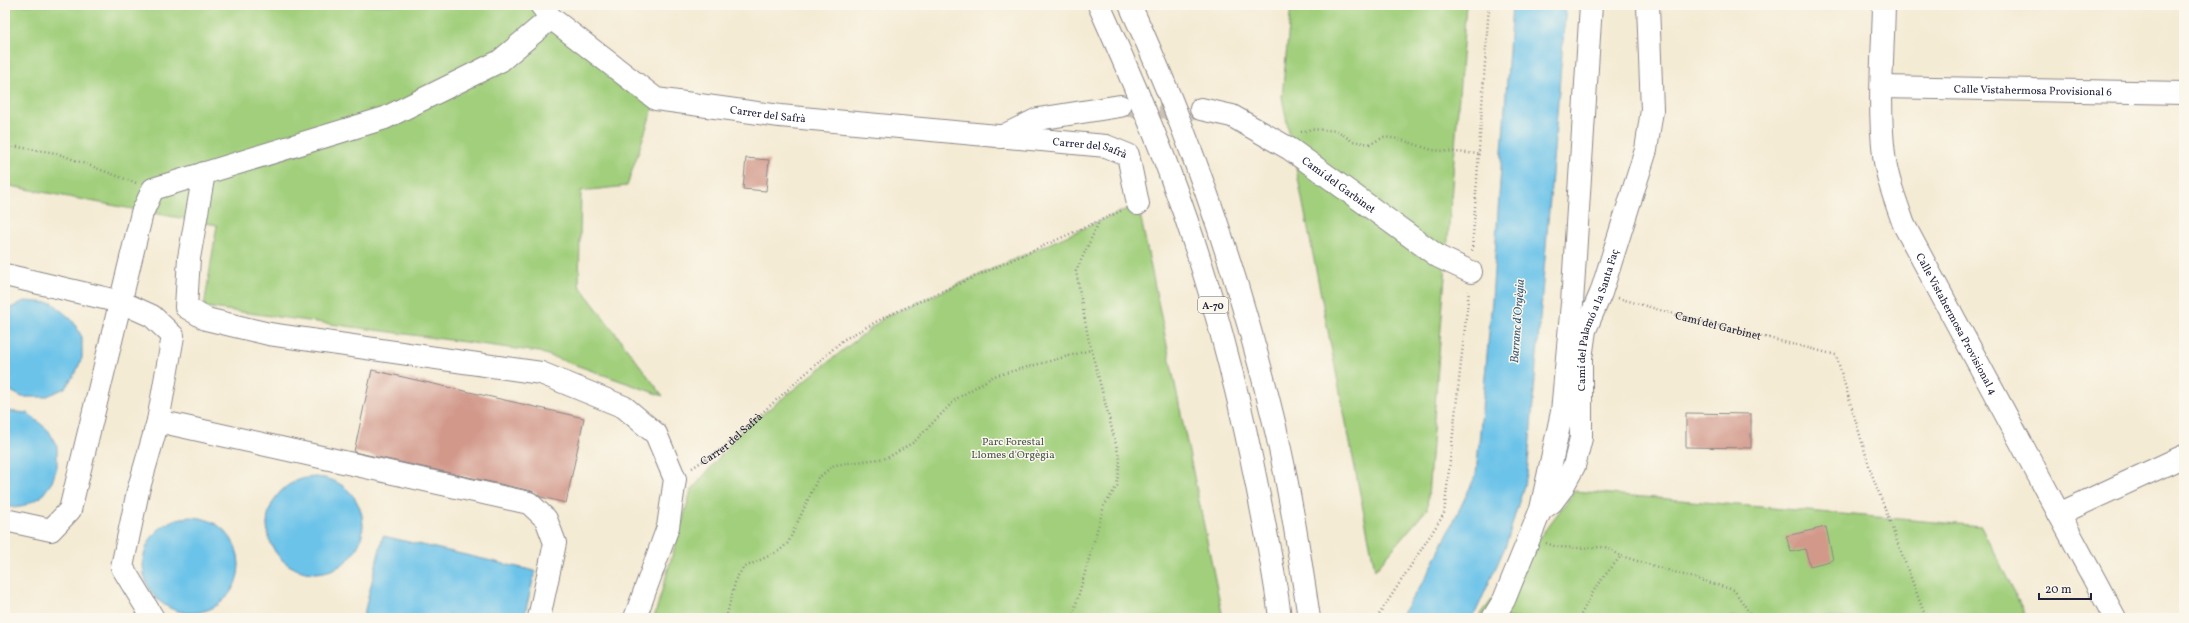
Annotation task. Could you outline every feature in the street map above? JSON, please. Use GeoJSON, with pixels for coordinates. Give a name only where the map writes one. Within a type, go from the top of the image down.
{"type":"FeatureCollection","features":[{"type":"Feature","properties":{"kind":"main road","name":"A-70"},"geometry":{"type":"LineString","coordinates":[[1099,5],[1171,175],[1211,298],[1230,364],[1249,444],[1267,538],[1280,618]]}},
{"type":"Feature","properties":{"kind":"main road","name":"A-70"},"geometry":{"type":"LineString","coordinates":[[1130,5],[1184,134],[1210,203],[1236,288],[1273,419],[1295,526],[1309,618]]}},
{"type":"Feature","properties":{"kind":"main road"},"geometry":{"type":"LineString","coordinates":[[1541,509],[1562,412],[1572,303],[1591,5]]}},
{"type":"Feature","properties":{"kind":"main road","name":"Camí del Palamó a la Santa Faç"},"geometry":{"type":"LineString","coordinates":[[1493,618],[1504,600],[1528,537],[1541,509],[1552,502],[1574,466],[1581,438],[1581,358],[1584,337],[1601,293],[1646,150],[1652,110],[1648,5]]}},
{"type":"Feature","properties":{"kind":"main road","name":"Calle Vistahermosa Provisional 4"},"geometry":{"type":"LineString","coordinates":[[1884,5],[1882,87],[1884,155],[1891,189],[1904,225],[2115,618]]}},
{"type":"Feature","properties":{"kind":"main road"},"geometry":{"type":"LineString","coordinates":[[5,520],[51,530],[70,510],[142,213],[153,189],[385,118],[500,61],[546,12]]}},
{"type":"Feature","properties":{"kind":"main road","name":"Carrer del Safrà"},"geometry":{"type":"LineString","coordinates":[[546,12],[656,99],[780,116],[1106,146],[1128,155],[1138,204]]}},
{"type":"Feature","properties":{"kind":"main road","name":"Calle Vistahermosa Provisional 6"},"geometry":{"type":"LineString","coordinates":[[1882,87],[2184,93]]}},
{"type":"Feature","properties":{"kind":"main road"},"geometry":{"type":"LineString","coordinates":[[1000,137],[1038,119],[1120,106]]}},
{"type":"Feature","properties":{"kind":"main road","name":"Camí del Garbinet"},"geometry":{"type":"LineString","coordinates":[[1201,109],[1232,116],[1290,149],[1439,257],[1471,272]]}},
{"type":"Feature","properties":{"kind":"main road"},"geometry":{"type":"LineString","coordinates":[[204,173],[189,258],[186,307],[206,319],[269,334],[541,373],[624,407],[656,434],[675,479],[668,527],[635,618]]}},
{"type":"Feature","properties":{"kind":"main road"},"geometry":{"type":"LineString","coordinates":[[5,275],[121,302],[152,316],[173,336],[158,421],[138,491],[122,567],[153,618]]}},
{"type":"Feature","properties":{"kind":"main road"},"geometry":{"type":"LineString","coordinates":[[158,421],[529,503],[546,519],[555,543],[539,618]]}},
{"type":"Feature","properties":{"kind":"main road"},"geometry":{"type":"LineString","coordinates":[[2059,514],[2184,456]]}},
{"type":"Feature","properties":{"kind":"path"},"geometry":{"type":"LineString","coordinates":[[1377,618],[1444,514],[1471,272],[1489,5]]}},
{"type":"Feature","properties":{"kind":"path"},"geometry":{"type":"LineString","coordinates":[[1294,132],[1312,129],[1338,131],[1352,141],[1370,144],[1384,136],[1399,139],[1432,150],[1479,154]]}},
{"type":"Feature","properties":{"kind":"path"},"geometry":{"type":"LineString","coordinates":[[5,145],[56,153],[153,189]]}},
{"type":"Feature","properties":{"kind":"path","name":"Carrer del Safrà"},"geometry":{"type":"LineString","coordinates":[[675,479],[722,448],[843,340],[885,317],[1138,204]]}},
{"type":"Feature","properties":{"kind":"path"},"geometry":{"type":"LineString","coordinates":[[1072,618],[1104,506],[1117,486],[1120,460],[1091,350],[1076,271],[1099,221]]}},
{"type":"Feature","properties":{"kind":"path","name":"Camí del Garbinet"},"geometry":{"type":"LineString","coordinates":[[1601,293],[1681,316],[1836,355],[1871,472],[1926,618]]}},
{"type":"Feature","properties":{"kind":"path"},"geometry":{"type":"LineString","coordinates":[[726,618],[736,579],[743,568],[779,551],[788,543],[818,478],[834,465],[887,458],[914,442],[956,399],[994,376],[1091,350]]}},
{"type":"Feature","properties":{"kind":"path"},"geometry":{"type":"LineString","coordinates":[[1528,537],[1557,547],[1605,547],[1621,556],[1734,590],[1753,618]]}},
{"type":"Feature","properties":{"kind":"path"},"geometry":{"type":"LineString","coordinates":[[1579,618],[1598,585],[1621,556]]}},
{"type":"Feature","properties":{"kind":"green space"},"geometry":{"type":"Polygon","coordinates":[[[5,5],[541,5],[656,99],[627,186],[581,191],[579,285],[663,396],[539,352],[204,307],[217,225],[5,185],[5,5]]]}},
{"type":"Feature","properties":{"kind":"green space"},"geometry":{"type":"Polygon","coordinates":[[[1291,5],[1466,5],[1427,509],[1375,570],[1282,97],[1291,5]]]}},
{"type":"Feature","properties":{"kind":"green space","name":"Parc Forestal Llomes d'Orgègia"},"geometry":{"type":"Polygon","coordinates":[[[1138,204],[1223,618],[654,618],[691,491],[740,432],[885,317],[1138,204]]]}},
{"type":"Feature","properties":{"kind":"green space"},"geometry":{"type":"Polygon","coordinates":[[[1575,491],[1981,526],[2027,618],[1478,618],[1575,491]]]}},
{"type":"Feature","properties":{"kind":"water","name":"Barranc d'Orgègia"},"geometry":{"type":"Polygon","coordinates":[[[1512,5],[1566,5],[1527,475],[1506,545],[1473,618],[1399,618],[1428,574],[1476,475],[1492,300],[1512,5]]]}},
{"type":"Feature","properties":{"kind":"water"},"geometry":{"type":"Polygon","coordinates":[[[24,301],[53,303],[73,321],[82,337],[82,358],[76,372],[65,388],[45,397],[22,397],[5,388],[5,311],[24,301]]]}},
{"type":"Feature","properties":{"kind":"water"},"geometry":{"type":"Polygon","coordinates":[[[5,411],[28,413],[49,431],[57,447],[57,467],[52,482],[41,497],[21,507],[5,507],[5,411]]]}},
{"type":"Feature","properties":{"kind":"water"},"geometry":{"type":"Polygon","coordinates":[[[315,477],[333,480],[349,491],[360,507],[363,525],[360,543],[349,559],[333,570],[315,573],[297,570],[281,559],[270,543],[267,525],[270,507],[281,491],[297,480],[315,477]]]}},
{"type":"Feature","properties":{"kind":"water"},"geometry":{"type":"Polygon","coordinates":[[[191,517],[209,520],[225,531],[236,547],[239,565],[236,583],[225,599],[209,610],[191,613],[173,610],[157,599],[146,583],[143,565],[146,547],[157,531],[173,520],[191,517]]]}},
{"type":"Feature","properties":{"kind":"water"},"geometry":{"type":"Polygon","coordinates":[[[383,536],[535,571],[524,618],[363,618],[383,536]]]}},
{"type":"Feature","properties":{"kind":"building"},"geometry":{"type":"Polygon","coordinates":[[[746,158],[769,160],[766,191],[743,189],[746,158]]]}},
{"type":"Feature","properties":{"kind":"building"},"geometry":{"type":"Polygon","coordinates":[[[372,370],[584,418],[566,503],[541,497],[532,491],[354,452],[372,370]]]}},
{"type":"Feature","properties":{"kind":"building"},"geometry":{"type":"Polygon","coordinates":[[[1686,413],[1751,414],[1751,448],[1686,447],[1686,413]]]}},
{"type":"Feature","properties":{"kind":"building"},"geometry":{"type":"Polygon","coordinates":[[[1826,527],[1833,560],[1810,566],[1805,549],[1791,552],[1786,536],[1826,527]]]}},
{"type":"Feature","properties":{"kind":"tunnel"},"geometry":{"type":"LineString","coordinates":[[1126,106],[1201,109]]}}]}
